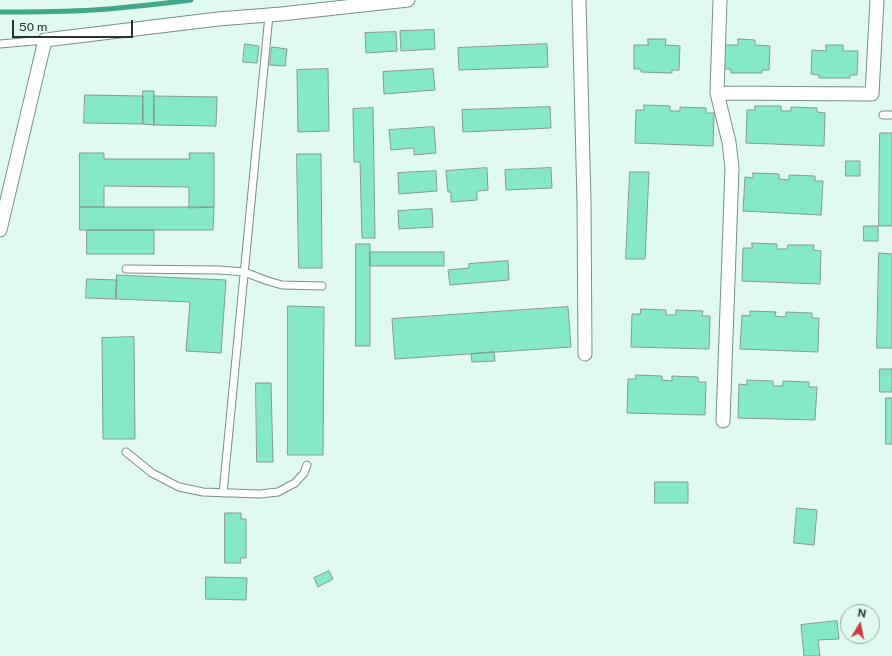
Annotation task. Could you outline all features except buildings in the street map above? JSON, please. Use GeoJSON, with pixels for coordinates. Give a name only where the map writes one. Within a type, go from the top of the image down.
{"type":"FeatureCollection","features":[{"type":"Feature","properties":{"kind":"street"},"geometry":{"type":"LineString","coordinates":[[0,230],[45,40],[218,19],[408,0]]}},
{"type":"Feature","properties":{"kind":"street"},"geometry":{"type":"LineString","coordinates":[[579,0],[585,354]]}},
{"type":"Feature","properties":{"kind":"street"},"geometry":{"type":"LineString","coordinates":[[720,0],[717,93],[729,142],[732,168],[723,421]]}},
{"type":"Feature","properties":{"kind":"street"},"geometry":{"type":"LineString","coordinates":[[717,93],[872,94],[877,0]]}},
{"type":"Feature","properties":{"kind":"lane"},"geometry":{"type":"LineString","coordinates":[[223,494],[269,15]]}},
{"type":"Feature","properties":{"kind":"lane"},"geometry":{"type":"LineString","coordinates":[[0,44],[45,40]]}},
{"type":"Feature","properties":{"kind":"lane"},"geometry":{"type":"LineString","coordinates":[[883,115],[892,115]]}},
{"type":"Feature","properties":{"kind":"lane"},"geometry":{"type":"LineString","coordinates":[[126,269],[219,270],[244,272],[282,285],[322,286]]}},
{"type":"Feature","properties":{"kind":"lane"},"geometry":{"type":"LineString","coordinates":[[126,452],[152,474],[179,487],[223,494],[260,494],[278,492],[295,483],[304,473],[307,465]]}},
{"type":"Feature","properties":{"kind":"waterway"},"geometry":{"type":"LineString","coordinates":[[0,12],[58,12],[93,10],[191,0]]}}]}
